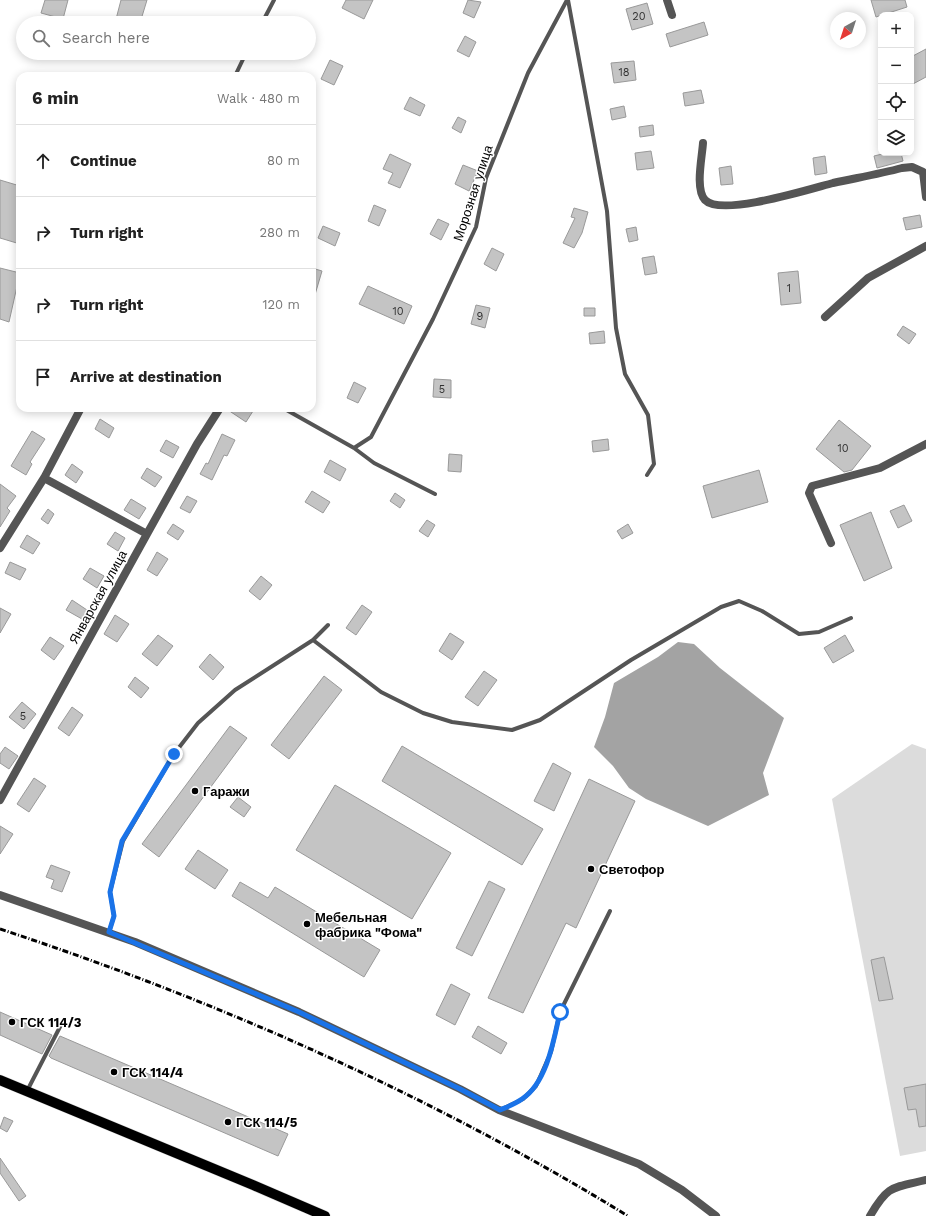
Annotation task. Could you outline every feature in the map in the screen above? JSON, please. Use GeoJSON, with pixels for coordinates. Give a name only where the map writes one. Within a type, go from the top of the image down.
{"type":"FeatureCollection","features":[{"type":"Feature","properties":{"kind":"main road"},"geometry":{"type":"LineString","coordinates":[[0,1080],[254,1185],[324,1216]]}},
{"type":"Feature","properties":{"kind":"street"},"geometry":{"type":"LineString","coordinates":[[667,0],[672,15]]}},
{"type":"Feature","properties":{"kind":"street"},"geometry":{"type":"LineString","coordinates":[[703,144],[699,191],[706,201],[717,205],[736,205],[761,202],[838,182],[912,167],[923,172],[926,198]]}},
{"type":"Feature","properties":{"kind":"street"},"geometry":{"type":"LineString","coordinates":[[825,318],[868,278],[926,246]]}},
{"type":"Feature","properties":{"kind":"street"},"geometry":{"type":"LineString","coordinates":[[0,548],[44,478],[78,412]]}},
{"type":"Feature","properties":{"kind":"street","name":"Январская улица"},"geometry":{"type":"LineString","coordinates":[[0,800],[146,534],[197,444],[217,412]]}},
{"type":"Feature","properties":{"kind":"street"},"geometry":{"type":"LineString","coordinates":[[831,543],[808,493],[812,486],[880,468],[926,444]]}},
{"type":"Feature","properties":{"kind":"street"},"geometry":{"type":"LineString","coordinates":[[44,478],[146,534]]}},
{"type":"Feature","properties":{"kind":"street"},"geometry":{"type":"LineString","coordinates":[[0,896],[109,932],[299,1012],[460,1089],[500,1110],[639,1164],[682,1190],[716,1216]]}},
{"type":"Feature","properties":{"kind":"street"},"geometry":{"type":"LineString","coordinates":[[870,1216],[881,1197],[894,1187],[926,1180]]}},
{"type":"Feature","properties":{"kind":"lane"},"geometry":{"type":"LineString","coordinates":[[266,16],[274,0]]}},
{"type":"Feature","properties":{"kind":"lane"},"geometry":{"type":"LineString","coordinates":[[567,0],[607,211],[616,328],[625,374],[648,415],[654,464],[647,475]]}},
{"type":"Feature","properties":{"kind":"lane","name":"Морозная улица"},"geometry":{"type":"LineString","coordinates":[[354,448],[371,437],[433,319],[476,226],[486,178],[528,73],[567,0]]}},
{"type":"Feature","properties":{"kind":"lane"},"geometry":{"type":"LineString","coordinates":[[237,72],[243,60]]}},
{"type":"Feature","properties":{"kind":"lane"},"geometry":{"type":"LineString","coordinates":[[289,412],[354,448],[374,462],[435,494]]}},
{"type":"Feature","properties":{"kind":"lane"},"geometry":{"type":"LineString","coordinates":[[313,640],[381,692],[423,713],[452,722],[512,730],[540,720],[631,660],[721,607],[739,601],[762,611],[799,634],[819,632],[851,618]]}},
{"type":"Feature","properties":{"kind":"lane"},"geometry":{"type":"LineString","coordinates":[[109,932],[114,916],[110,892],[122,841],[174,754],[198,722],[235,690],[313,640],[328,625]]}},
{"type":"Feature","properties":{"kind":"lane"},"geometry":{"type":"LineString","coordinates":[[500,1110],[523,1099],[536,1086],[551,1052],[560,1012],[610,911]]}},
{"type":"Feature","properties":{"kind":"lane"},"geometry":{"type":"LineString","coordinates":[[27,1091],[63,1021]]}},
{"type":"Feature","properties":{"kind":"shaded area"},"geometry":{"type":"Polygon","coordinates":[[[678,642],[694,644],[720,668],[784,718],[763,773],[769,795],[708,826],[646,799],[629,788],[613,766],[594,747],[605,717],[614,683],[658,657],[678,642]]]}},
{"type":"Feature","properties":{"kind":"shaded area"},"geometry":{"type":"Polygon","coordinates":[[[912,744],[926,749],[926,1151],[900,1156],[832,799],[912,744]]]}},
{"type":"Feature","properties":{"kind":"building"},"geometry":{"type":"Polygon","coordinates":[[[45,0],[68,0],[64,16],[52,16],[41,13],[45,0]]]}},
{"type":"Feature","properties":{"kind":"building"},"geometry":{"type":"Polygon","coordinates":[[[121,0],[147,0],[142,16],[117,16],[121,0]]]}},
{"type":"Feature","properties":{"kind":"building"},"geometry":{"type":"Polygon","coordinates":[[[346,0],[373,0],[364,19],[342,8],[346,0]]]}},
{"type":"Feature","properties":{"kind":"building"},"geometry":{"type":"Polygon","coordinates":[[[468,0],[481,2],[474,18],[463,13],[468,0]]]}},
{"type":"Feature","properties":{"kind":"building"},"geometry":{"type":"Polygon","coordinates":[[[871,0],[905,0],[907,7],[892,12],[878,12],[878,16],[876,17],[871,0]]]}},
{"type":"Feature","properties":{"kind":"building"},"geometry":{"type":"Polygon","coordinates":[[[647,3],[653,24],[632,30],[626,9],[647,3]]]}},
{"type":"Feature","properties":{"kind":"building"},"geometry":{"type":"Polygon","coordinates":[[[704,22],[708,35],[670,47],[666,34],[704,22]]]}},
{"type":"Feature","properties":{"kind":"building"},"geometry":{"type":"Polygon","coordinates":[[[465,36],[476,42],[469,57],[457,51],[465,36]]]}},
{"type":"Feature","properties":{"kind":"building"},"geometry":{"type":"Polygon","coordinates":[[[926,49],[926,77],[914,83],[914,55],[926,49]]]}},
{"type":"Feature","properties":{"kind":"building"},"geometry":{"type":"Polygon","coordinates":[[[330,60],[343,66],[334,85],[321,79],[330,60]]]}},
{"type":"Feature","properties":{"kind":"building"},"geometry":{"type":"Polygon","coordinates":[[[634,61],[636,80],[614,83],[611,63],[634,61]]]}},
{"type":"Feature","properties":{"kind":"building"},"geometry":{"type":"Polygon","coordinates":[[[701,90],[704,103],[685,106],[683,93],[701,90]]]}},
{"type":"Feature","properties":{"kind":"building"},"geometry":{"type":"Polygon","coordinates":[[[410,97],[425,105],[420,116],[404,109],[410,97]]]}},
{"type":"Feature","properties":{"kind":"building"},"geometry":{"type":"Polygon","coordinates":[[[624,106],[626,117],[612,120],[610,109],[624,106]]]}},
{"type":"Feature","properties":{"kind":"building"},"geometry":{"type":"Polygon","coordinates":[[[458,117],[466,121],[461,133],[452,128],[458,117]]]}},
{"type":"Feature","properties":{"kind":"building"},"geometry":{"type":"Polygon","coordinates":[[[653,125],[654,135],[640,137],[639,127],[653,125]]]}},
{"type":"Feature","properties":{"kind":"building"},"geometry":{"type":"Polygon","coordinates":[[[651,151],[654,168],[637,170],[635,153],[651,151]]]}},
{"type":"Feature","properties":{"kind":"building"},"geometry":{"type":"Polygon","coordinates":[[[390,154],[411,164],[400,188],[388,183],[393,173],[383,169],[390,154]]]}},
{"type":"Feature","properties":{"kind":"building"},"geometry":{"type":"Polygon","coordinates":[[[825,156],[827,173],[815,175],[813,158],[825,156]]]}},
{"type":"Feature","properties":{"kind":"building"},"geometry":{"type":"Polygon","coordinates":[[[874,156],[902,156],[903,161],[877,168],[874,156]]]}},
{"type":"Feature","properties":{"kind":"building"},"geometry":{"type":"Polygon","coordinates":[[[463,165],[478,171],[469,191],[455,184],[463,165]]]}},
{"type":"Feature","properties":{"kind":"building"},"geometry":{"type":"Polygon","coordinates":[[[731,166],[733,184],[721,185],[719,168],[731,166]]]}},
{"type":"Feature","properties":{"kind":"building"},"geometry":{"type":"Polygon","coordinates":[[[0,180],[16,185],[16,243],[0,238],[0,180]]]}},
{"type":"Feature","properties":{"kind":"building"},"geometry":{"type":"Polygon","coordinates":[[[374,205],[386,210],[379,226],[368,221],[374,205]]]}},
{"type":"Feature","properties":{"kind":"building"},"geometry":{"type":"Polygon","coordinates":[[[574,208],[588,212],[582,233],[574,248],[563,243],[575,218],[571,217],[574,208]]]}},
{"type":"Feature","properties":{"kind":"building"},"geometry":{"type":"Polygon","coordinates":[[[920,215],[922,227],[906,230],[903,218],[920,215]]]}},
{"type":"Feature","properties":{"kind":"building"},"geometry":{"type":"Polygon","coordinates":[[[438,219],[449,224],[441,240],[430,234],[438,219]]]}},
{"type":"Feature","properties":{"kind":"building"},"geometry":{"type":"Polygon","coordinates":[[[323,226],[340,233],[335,246],[318,238],[323,226]]]}},
{"type":"Feature","properties":{"kind":"building"},"geometry":{"type":"Polygon","coordinates":[[[636,227],[638,240],[629,242],[626,229],[636,227]]]}},
{"type":"Feature","properties":{"kind":"building"},"geometry":{"type":"Polygon","coordinates":[[[492,248],[504,254],[496,271],[484,264],[492,248]]]}},
{"type":"Feature","properties":{"kind":"building"},"geometry":{"type":"Polygon","coordinates":[[[654,256],[657,273],[645,275],[642,258],[654,256]]]}},
{"type":"Feature","properties":{"kind":"building"},"geometry":{"type":"Polygon","coordinates":[[[0,268],[16,272],[16,291],[9,322],[0,319],[0,268]]]}},
{"type":"Feature","properties":{"kind":"building"},"geometry":{"type":"Polygon","coordinates":[[[316,269],[322,271],[316,291],[316,269]]]}},
{"type":"Feature","properties":{"kind":"building"},"geometry":{"type":"Polygon","coordinates":[[[798,271],[801,303],[781,305],[778,273],[798,271]]]}},
{"type":"Feature","properties":{"kind":"building"},"geometry":{"type":"Polygon","coordinates":[[[368,286],[412,306],[404,324],[359,304],[368,286]]]}},
{"type":"Feature","properties":{"kind":"building"},"geometry":{"type":"Polygon","coordinates":[[[476,305],[490,308],[485,328],[471,324],[476,305]]]}},
{"type":"Feature","properties":{"kind":"building"},"geometry":{"type":"Polygon","coordinates":[[[584,308],[595,308],[595,316],[584,316],[584,308]]]}},
{"type":"Feature","properties":{"kind":"building"},"geometry":{"type":"Polygon","coordinates":[[[903,326],[916,334],[909,344],[897,335],[903,326]]]}},
{"type":"Feature","properties":{"kind":"building"},"geometry":{"type":"Polygon","coordinates":[[[604,331],[605,343],[590,344],[589,333],[604,331]]]}},
{"type":"Feature","properties":{"kind":"building"},"geometry":{"type":"Polygon","coordinates":[[[434,379],[451,380],[451,398],[433,397],[434,379]]]}},
{"type":"Feature","properties":{"kind":"building"},"geometry":{"type":"Polygon","coordinates":[[[354,382],[366,388],[358,403],[347,398],[354,382]]]}},
{"type":"Feature","properties":{"kind":"building"},"geometry":{"type":"Polygon","coordinates":[[[231,412],[252,412],[246,422],[231,412]]]}},
{"type":"Feature","properties":{"kind":"building"},"geometry":{"type":"Polygon","coordinates":[[[100,419],[114,428],[109,438],[95,429],[100,419]]]}},
{"type":"Feature","properties":{"kind":"building"},"geometry":{"type":"Polygon","coordinates":[[[839,420],[871,446],[852,470],[844,472],[816,449],[839,420]]]}},
{"type":"Feature","properties":{"kind":"building"},"geometry":{"type":"Polygon","coordinates":[[[32,431],[45,439],[30,462],[32,464],[26,475],[11,466],[32,431]]]}},
{"type":"Feature","properties":{"kind":"building"},"geometry":{"type":"Polygon","coordinates":[[[222,434],[235,440],[227,456],[224,455],[212,480],[200,474],[206,463],[208,464],[222,434]]]}},
{"type":"Feature","properties":{"kind":"building"},"geometry":{"type":"Polygon","coordinates":[[[608,439],[609,450],[593,452],[592,441],[608,439]]]}},
{"type":"Feature","properties":{"kind":"building"},"geometry":{"type":"Polygon","coordinates":[[[166,440],[179,447],[173,458],[160,451],[166,440]]]}},
{"type":"Feature","properties":{"kind":"building"},"geometry":{"type":"Polygon","coordinates":[[[449,454],[462,455],[461,472],[448,471],[449,454]]]}},
{"type":"Feature","properties":{"kind":"building"},"geometry":{"type":"Polygon","coordinates":[[[330,460],[346,469],[340,481],[324,472],[330,460]]]}},
{"type":"Feature","properties":{"kind":"building"},"geometry":{"type":"Polygon","coordinates":[[[72,464],[83,472],[76,483],[65,475],[72,464]]]}},
{"type":"Feature","properties":{"kind":"building"},"geometry":{"type":"Polygon","coordinates":[[[147,468],[162,477],[155,487],[141,478],[147,468]]]}},
{"type":"Feature","properties":{"kind":"building"},"geometry":{"type":"Polygon","coordinates":[[[759,470],[768,502],[712,518],[703,486],[759,470]]]}},
{"type":"Feature","properties":{"kind":"building"},"geometry":{"type":"Polygon","coordinates":[[[0,484],[16,496],[7,508],[10,511],[0,527],[0,484]]]}},
{"type":"Feature","properties":{"kind":"building"},"geometry":{"type":"Polygon","coordinates":[[[312,491],[330,502],[323,513],[305,502],[312,491]]]}},
{"type":"Feature","properties":{"kind":"building"},"geometry":{"type":"Polygon","coordinates":[[[395,493],[405,500],[400,508],[390,501],[395,493]]]}},
{"type":"Feature","properties":{"kind":"building"},"geometry":{"type":"Polygon","coordinates":[[[187,496],[197,501],[190,513],[180,508],[187,496]]]}},
{"type":"Feature","properties":{"kind":"building"},"geometry":{"type":"Polygon","coordinates":[[[131,499],[146,508],[139,519],[124,510],[131,499]]]}},
{"type":"Feature","properties":{"kind":"building"},"geometry":{"type":"Polygon","coordinates":[[[904,505],[912,521],[898,528],[890,511],[904,505]]]}},
{"type":"Feature","properties":{"kind":"building"},"geometry":{"type":"Polygon","coordinates":[[[48,509],[54,514],[48,524],[41,519],[48,509]]]}},
{"type":"Feature","properties":{"kind":"building"},"geometry":{"type":"Polygon","coordinates":[[[871,512],[892,568],[864,581],[840,525],[871,512]]]}},
{"type":"Feature","properties":{"kind":"building"},"geometry":{"type":"Polygon","coordinates":[[[427,520],[435,525],[428,537],[419,531],[427,520]]]}},
{"type":"Feature","properties":{"kind":"building"},"geometry":{"type":"Polygon","coordinates":[[[173,524],[184,531],[178,540],[167,533],[173,524]]]}},
{"type":"Feature","properties":{"kind":"building"},"geometry":{"type":"Polygon","coordinates":[[[628,524],[633,533],[622,539],[617,531],[628,524]]]}},
{"type":"Feature","properties":{"kind":"building"},"geometry":{"type":"Polygon","coordinates":[[[115,532],[125,538],[118,551],[107,544],[115,532]]]}},
{"type":"Feature","properties":{"kind":"building"},"geometry":{"type":"Polygon","coordinates":[[[27,535],[40,543],[33,554],[20,547],[27,535]]]}},
{"type":"Feature","properties":{"kind":"building"},"geometry":{"type":"Polygon","coordinates":[[[157,552],[168,559],[157,576],[147,570],[157,552]]]}},
{"type":"Feature","properties":{"kind":"building"},"geometry":{"type":"Polygon","coordinates":[[[10,562],[26,569],[20,580],[5,573],[10,562]]]}},
{"type":"Feature","properties":{"kind":"building"},"geometry":{"type":"Polygon","coordinates":[[[90,568],[104,576],[97,588],[83,579],[90,568]]]}},
{"type":"Feature","properties":{"kind":"building"},"geometry":{"type":"Polygon","coordinates":[[[261,576],[272,585],[260,600],[249,591],[261,576]]]}},
{"type":"Feature","properties":{"kind":"building"},"geometry":{"type":"Polygon","coordinates":[[[72,600],[87,610],[82,619],[66,610],[72,600]]]}},
{"type":"Feature","properties":{"kind":"building"},"geometry":{"type":"Polygon","coordinates":[[[362,605],[372,612],[356,635],[346,628],[362,605]]]}},
{"type":"Feature","properties":{"kind":"building"},"geometry":{"type":"Polygon","coordinates":[[[0,608],[11,614],[0,633],[0,608]]]}},
{"type":"Feature","properties":{"kind":"building"},"geometry":{"type":"Polygon","coordinates":[[[115,615],[129,624],[117,642],[104,634],[115,615]]]}},
{"type":"Feature","properties":{"kind":"building"},"geometry":{"type":"Polygon","coordinates":[[[450,633],[464,642],[452,660],[439,651],[450,633]]]}},
{"type":"Feature","properties":{"kind":"building"},"geometry":{"type":"Polygon","coordinates":[[[158,635],[173,646],[157,666],[142,654],[158,635]]]}},
{"type":"Feature","properties":{"kind":"building"},"geometry":{"type":"Polygon","coordinates":[[[845,635],[854,651],[833,663],[824,648],[845,635]]]}},
{"type":"Feature","properties":{"kind":"building"},"geometry":{"type":"Polygon","coordinates":[[[50,637],[64,646],[54,660],[41,650],[50,637]]]}},
{"type":"Feature","properties":{"kind":"building"},"geometry":{"type":"Polygon","coordinates":[[[210,654],[224,667],[213,680],[199,667],[210,654]]]}},
{"type":"Feature","properties":{"kind":"building"},"geometry":{"type":"Polygon","coordinates":[[[484,671],[497,680],[478,706],[465,697],[484,671]]]}},
{"type":"Feature","properties":{"kind":"building"},"geometry":{"type":"Polygon","coordinates":[[[324,676],[342,690],[289,759],[271,745],[324,676]]]}},
{"type":"Feature","properties":{"kind":"building"},"geometry":{"type":"Polygon","coordinates":[[[135,677],[149,688],[141,698],[128,687],[135,677]]]}},
{"type":"Feature","properties":{"kind":"building"},"geometry":{"type":"Polygon","coordinates":[[[22,702],[36,714],[24,729],[9,717],[22,702]]]}},
{"type":"Feature","properties":{"kind":"building"},"geometry":{"type":"Polygon","coordinates":[[[72,707],[83,715],[69,736],[58,728],[72,707]]]}},
{"type":"Feature","properties":{"kind":"building","name":"Гаражи"},"geometry":{"type":"Polygon","coordinates":[[[230,726],[247,738],[159,857],[142,844],[230,726]]]}},
{"type":"Feature","properties":{"kind":"building"},"geometry":{"type":"Polygon","coordinates":[[[402,746],[543,829],[522,865],[382,781],[402,746]]]}},
{"type":"Feature","properties":{"kind":"building"},"geometry":{"type":"Polygon","coordinates":[[[5,747],[18,756],[9,769],[0,763],[0,754],[5,747]]]}},
{"type":"Feature","properties":{"kind":"building"},"geometry":{"type":"Polygon","coordinates":[[[553,763],[571,773],[554,811],[534,801],[553,763]]]}},
{"type":"Feature","properties":{"kind":"building"},"geometry":{"type":"Polygon","coordinates":[[[34,778],[46,786],[29,812],[17,804],[34,778]]]}},
{"type":"Feature","properties":{"kind":"building"},"geometry":{"type":"Polygon","coordinates":[[[589,779],[635,801],[576,928],[566,923],[523,1013],[488,998],[589,779]]]}},
{"type":"Feature","properties":{"kind":"building"},"geometry":{"type":"Polygon","coordinates":[[[335,785],[451,853],[412,919],[296,850],[335,785]]]}},
{"type":"Feature","properties":{"kind":"building"},"geometry":{"type":"Polygon","coordinates":[[[238,797],[251,807],[244,817],[230,807],[238,797]]]}},
{"type":"Feature","properties":{"kind":"building"},"geometry":{"type":"Polygon","coordinates":[[[0,826],[13,834],[0,854],[0,826]]]}},
{"type":"Feature","properties":{"kind":"building"},"geometry":{"type":"Polygon","coordinates":[[[198,850],[228,870],[215,889],[185,869],[198,850]]]}},
{"type":"Feature","properties":{"kind":"building"},"geometry":{"type":"Polygon","coordinates":[[[51,865],[70,872],[62,892],[51,888],[54,880],[46,877],[51,865]]]}},
{"type":"Feature","properties":{"kind":"building"},"geometry":{"type":"Polygon","coordinates":[[[489,881],[505,889],[472,956],[456,948],[489,881]]]}},
{"type":"Feature","properties":{"kind":"building","name":"Мебельная фабрика \"Фома\""},"geometry":{"type":"Polygon","coordinates":[[[240,882],[268,898],[275,887],[380,950],[364,977],[232,896],[240,882]]]}},
{"type":"Feature","properties":{"kind":"building"},"geometry":{"type":"Polygon","coordinates":[[[884,957],[893,999],[879,1001],[871,960],[884,957]]]}},
{"type":"Feature","properties":{"kind":"building"},"geometry":{"type":"Polygon","coordinates":[[[451,984],[470,994],[455,1025],[436,1015],[451,984]]]}},
{"type":"Feature","properties":{"kind":"building","name":"ГСК 114/3"},"geometry":{"type":"Polygon","coordinates":[[[0,1012],[52,1035],[42,1054],[0,1035],[0,1012]]]}},
{"type":"Feature","properties":{"kind":"building"},"geometry":{"type":"Polygon","coordinates":[[[478,1026],[507,1043],[501,1054],[472,1037],[478,1026]]]}},
{"type":"Feature","properties":{"kind":"building"},"geometry":{"type":"Polygon","coordinates":[[[60,1036],[288,1134],[278,1156],[51,1058],[49,1056],[60,1036]]]}},
{"type":"Feature","properties":{"kind":"building"},"geometry":{"type":"Polygon","coordinates":[[[926,1084],[926,1126],[919,1127],[916,1109],[908,1110],[904,1088],[926,1084]]]}},
{"type":"Feature","properties":{"kind":"building"},"geometry":{"type":"Polygon","coordinates":[[[4,1117],[13,1121],[7,1132],[0,1128],[4,1117]]]}},
{"type":"Feature","properties":{"kind":"building"},"geometry":{"type":"Polygon","coordinates":[[[0,1158],[26,1196],[19,1201],[0,1173],[0,1158]]]}},
{"type":"Feature","properties":{"kind":"railway"},"geometry":{"type":"LineString","coordinates":[[0,929],[163,987],[323,1054],[401,1091],[478,1131],[554,1172],[628,1216]]}},
{"type":"Feature","properties":{"kind":"place","name":"Гаражи"},"geometry":{"type":"Point","coordinates":[195,791]}},
{"type":"Feature","properties":{"kind":"place","name":"Светофор"},"geometry":{"type":"Point","coordinates":[591,869]}},
{"type":"Feature","properties":{"kind":"place","name":"Мебельная фабрика \"Фома\""},"geometry":{"type":"Point","coordinates":[307,924]}},
{"type":"Feature","properties":{"kind":"place","name":"ГСК 114/3"},"geometry":{"type":"Point","coordinates":[12,1022]}},
{"type":"Feature","properties":{"kind":"place","name":"ГСК 114/4"},"geometry":{"type":"Point","coordinates":[114,1072]}},
{"type":"Feature","properties":{"kind":"place","name":"ГСК 114/5"},"geometry":{"type":"Point","coordinates":[228,1122]}},
{"type":"Feature","properties":{"kind":"route"},"geometry":{"type":"LineString","coordinates":[[174,754],[122,841],[110,892],[114,916],[109,932],[299,1012],[460,1089],[500,1110],[523,1099],[536,1086],[551,1052],[560,1012]]}}]}
